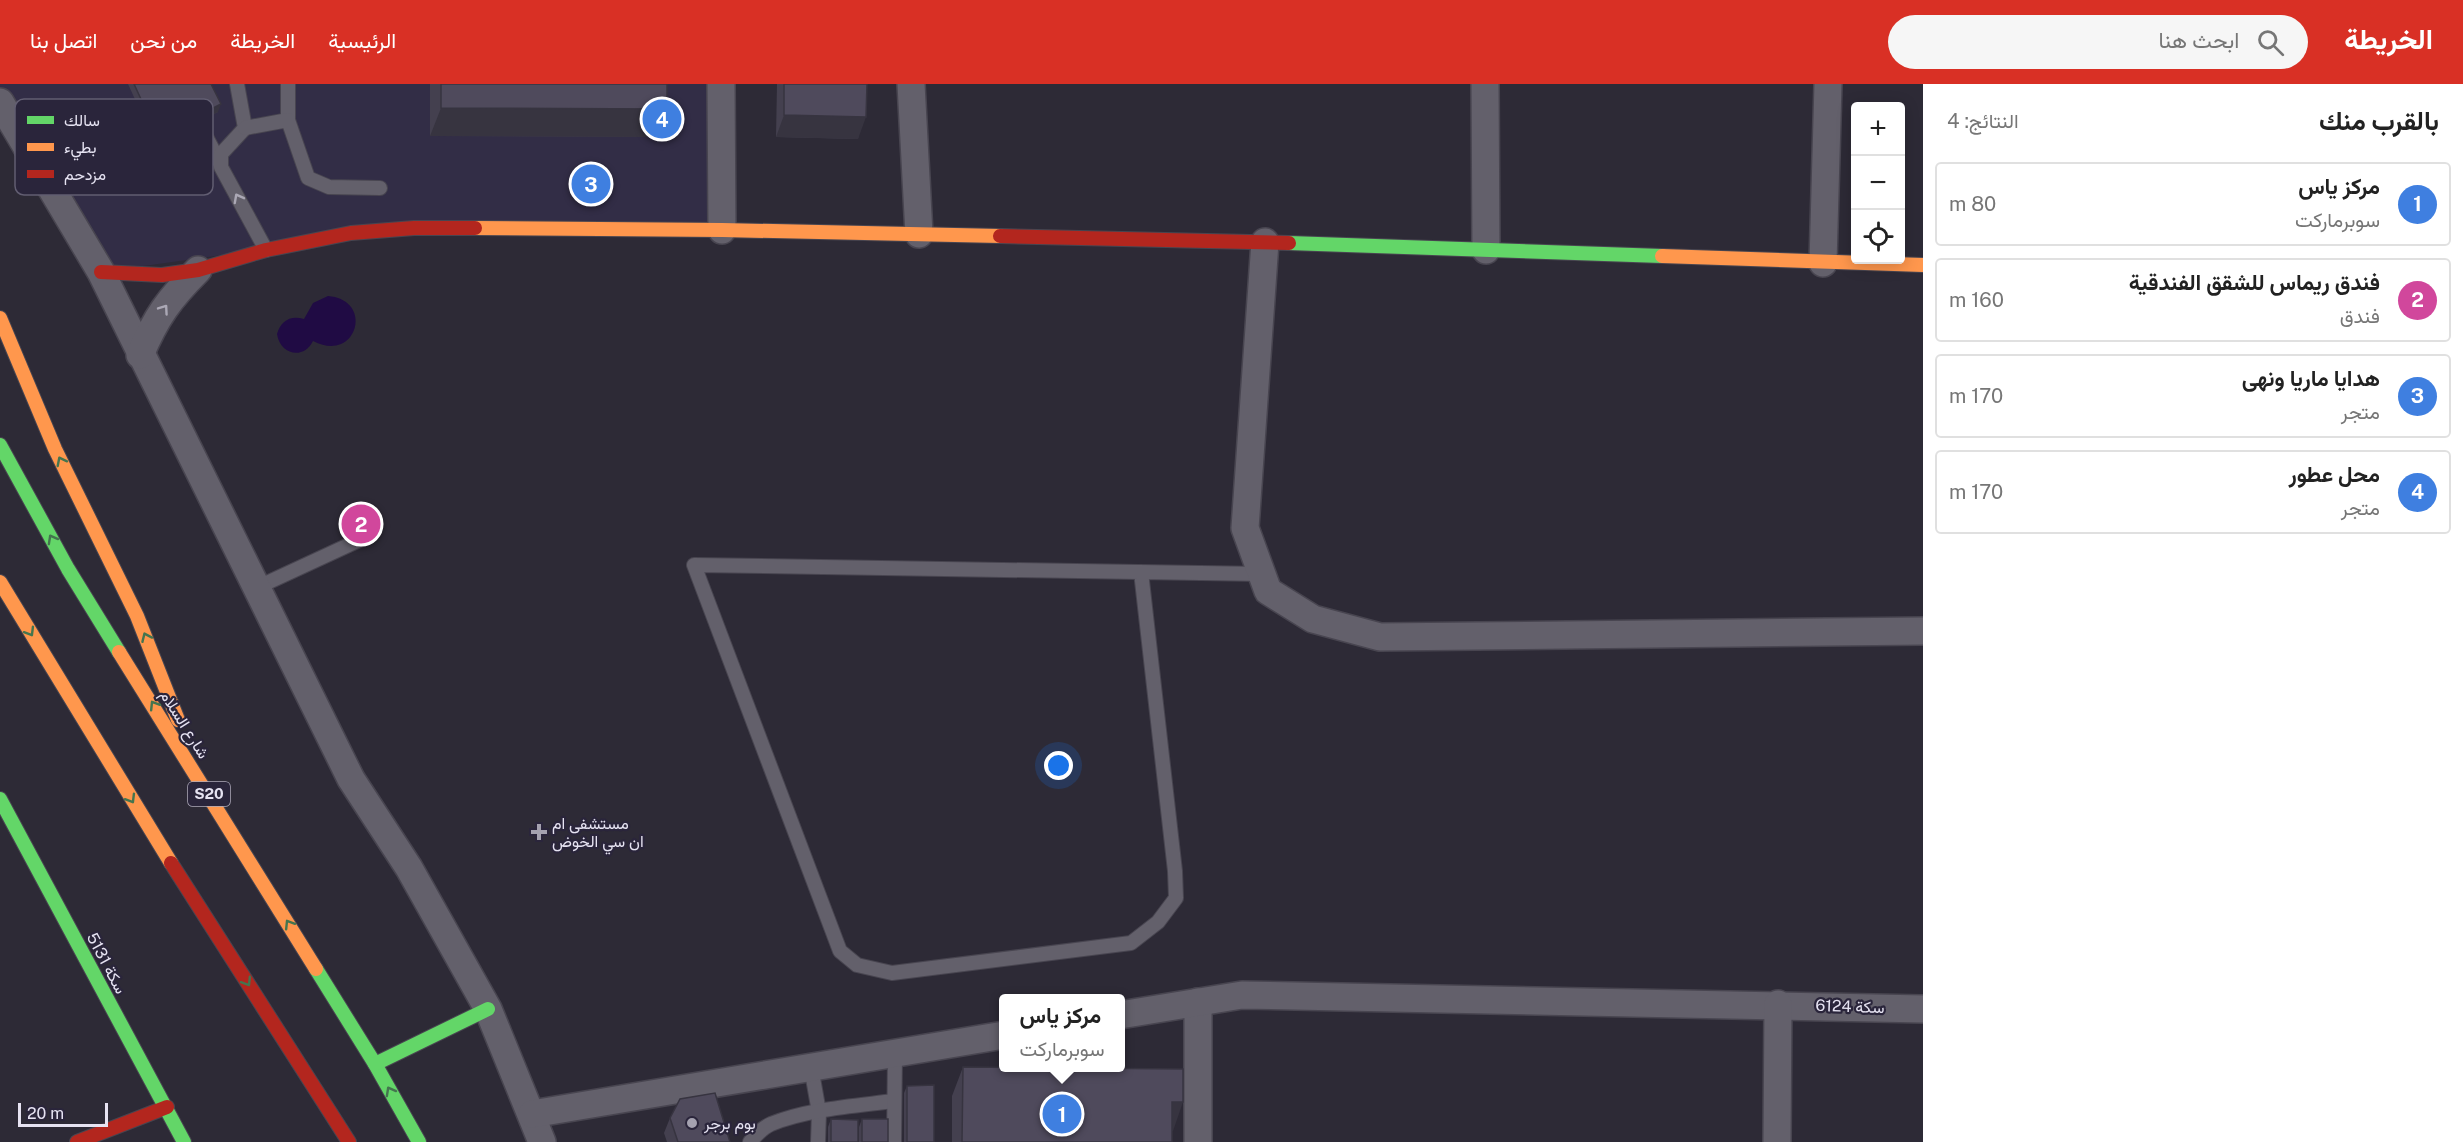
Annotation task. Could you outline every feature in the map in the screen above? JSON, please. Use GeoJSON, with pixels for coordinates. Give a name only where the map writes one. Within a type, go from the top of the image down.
{"type":"FeatureCollection","features":[{"type":"Feature","properties":{"kind":"street"},"geometry":{"type":"LineString","coordinates":[[721,84],[723,230]]}},
{"type":"Feature","properties":{"kind":"street"},"geometry":{"type":"LineString","coordinates":[[911,84],[919,234]]}},
{"type":"Feature","properties":{"kind":"street"},"geometry":{"type":"LineString","coordinates":[[1485,84],[1486,250]]}},
{"type":"Feature","properties":{"kind":"street"},"geometry":{"type":"LineString","coordinates":[[1824,263],[1828,84]]}},
{"type":"Feature","properties":{"kind":"street"},"geometry":{"type":"LineString","coordinates":[[0,102],[15,127]]}},
{"type":"Feature","properties":{"kind":"street"},"geometry":{"type":"LineString","coordinates":[[55,195],[101,272],[351,779],[415,878],[488,1009],[542,1142]]}},
{"type":"Feature","properties":{"kind":"street"},"geometry":{"type":"LineString","coordinates":[[101,272],[162,275],[198,270],[266,250],[351,233],[414,228],[723,230],[1265,242],[1923,265]]}},
{"type":"Feature","properties":{"kind":"street"},"geometry":{"type":"LineString","coordinates":[[1265,242],[1245,528],[1268,591],[1313,619],[1380,637],[1923,631]]}},
{"type":"Feature","properties":{"kind":"street"},"geometry":{"type":"LineString","coordinates":[[140,355],[154,322],[174,295],[198,270]]}},
{"type":"Feature","properties":{"kind":"street"},"geometry":{"type":"LineString","coordinates":[[0,318],[54,447],[123,585],[164,677],[195,771]]}},
{"type":"Feature","properties":{"kind":"street","name":"شارع السلام"},"geometry":{"type":"LineString","coordinates":[[0,446],[68,569],[375,1064],[419,1142]]}},
{"type":"Feature","properties":{"kind":"street"},"geometry":{"type":"LineString","coordinates":[[0,582],[139,812],[349,1142]]}},
{"type":"Feature","properties":{"kind":"street","name":"سكة 5131"},"geometry":{"type":"LineString","coordinates":[[0,800],[184,1142]]}},
{"type":"Feature","properties":{"kind":"street","name":"سكة 6124"},"geometry":{"type":"LineString","coordinates":[[1125,1014],[1242,995],[1778,1004],[1923,1009]]}},
{"type":"Feature","properties":{"kind":"street"},"geometry":{"type":"LineString","coordinates":[[1198,1002],[1198,1142]]}},
{"type":"Feature","properties":{"kind":"street"},"geometry":{"type":"LineString","coordinates":[[1777,1142],[1778,1004]]}},
{"type":"Feature","properties":{"kind":"street"},"geometry":{"type":"LineString","coordinates":[[375,1064],[488,1009]]}},
{"type":"Feature","properties":{"kind":"street"},"geometry":{"type":"LineString","coordinates":[[532,1114],[999,1036]]}},
{"type":"Feature","properties":{"kind":"street"},"geometry":{"type":"LineString","coordinates":[[77,1142],[167,1107]]}},
{"type":"Feature","properties":{"kind":"lane"},"geometry":{"type":"LineString","coordinates":[[178,84],[186,99]]}},
{"type":"Feature","properties":{"kind":"lane"},"geometry":{"type":"LineString","coordinates":[[237,84],[245,128]]}},
{"type":"Feature","properties":{"kind":"lane"},"geometry":{"type":"LineString","coordinates":[[288,84],[288,120],[308,178],[329,187],[380,188]]}},
{"type":"Feature","properties":{"kind":"lane"},"geometry":{"type":"LineString","coordinates":[[222,167],[221,154],[245,128],[288,120]]}},
{"type":"Feature","properties":{"kind":"lane"},"geometry":{"type":"LineString","coordinates":[[213,150],[266,250]]}},
{"type":"Feature","properties":{"kind":"lane"},"geometry":{"type":"LineString","coordinates":[[258,587],[366,537]]}},
{"type":"Feature","properties":{"kind":"lane"},"geometry":{"type":"LineString","coordinates":[[1141,572],[1174,860],[1176,898],[1158,922],[1131,943],[892,973],[856,965],[840,951],[694,565],[1141,572],[1262,574]]}},
{"type":"Feature","properties":{"kind":"lane"},"geometry":{"type":"LineString","coordinates":[[894,1142],[895,1053]]}},
{"type":"Feature","properties":{"kind":"lane"},"geometry":{"type":"LineString","coordinates":[[812,1067],[819,1112],[818,1142]]}},
{"type":"Feature","properties":{"kind":"lane"},"geometry":{"type":"LineString","coordinates":[[750,1142],[759,1132],[771,1125],[819,1112],[894,1101]]}},
{"type":"Feature","properties":{"kind":"shaded area"},"geometry":{"type":"Polygon","coordinates":[[[0,84],[721,84],[722,230],[414,228],[101,272],[55,195],[213,195],[213,99],[15,99],[15,127],[0,102],[0,84]]]}},
{"type":"Feature","properties":{"kind":"shaded area"},"geometry":{"type":"Polygon","coordinates":[[[328,296],[343,300],[352,308],[356,318],[355,329],[349,338],[341,344],[328,346],[313,341],[304,351],[298,353],[293,353],[283,347],[277,334],[284,322],[294,318],[304,319],[313,303],[328,296]]]}},
{"type":"Feature","properties":{"kind":"building"},"geometry":{"type":"Polygon","coordinates":[[[134,84],[211,84],[221,104],[213,108],[213,99],[141,99],[134,84]]]}},
{"type":"Feature","properties":{"kind":"building"},"geometry":{"type":"Polygon","coordinates":[[[441,84],[667,84],[667,109],[441,108],[441,84]]]}},
{"type":"Feature","properties":{"kind":"building"},"geometry":{"type":"Polygon","coordinates":[[[784,84],[867,84],[866,117],[784,115],[784,84]]]}},
{"type":"Feature","properties":{"kind":"building"},"geometry":{"type":"Polygon","coordinates":[[[963,1067],[999,1067],[999,1072],[1125,1072],[1125,1068],[1183,1069],[1183,1102],[1172,1102],[1172,1142],[962,1142],[963,1067]]]}},
{"type":"Feature","properties":{"kind":"building"},"geometry":{"type":"Polygon","coordinates":[[[934,1085],[934,1142],[907,1142],[907,1086],[934,1085]]]}},
{"type":"Feature","properties":{"kind":"building"},"geometry":{"type":"Polygon","coordinates":[[[715,1093],[730,1142],[678,1142],[670,1118],[680,1099],[715,1093]]]}},
{"type":"Feature","properties":{"kind":"building"},"geometry":{"type":"Polygon","coordinates":[[[831,1119],[858,1120],[858,1142],[831,1142],[831,1119]]]}},
{"type":"Feature","properties":{"kind":"building"},"geometry":{"type":"Polygon","coordinates":[[[862,1119],[888,1119],[888,1142],[862,1142],[862,1119]]]}},
{"type":"Feature","properties":{"kind":"traffic: fast"},"geometry":{"type":"LineString","coordinates":[[1289,243],[1662,256]]}},
{"type":"Feature","properties":{"kind":"traffic: fast"},"geometry":{"type":"LineString","coordinates":[[0,445],[68,569],[119,652]]}},
{"type":"Feature","properties":{"kind":"traffic: fast"},"geometry":{"type":"LineString","coordinates":[[0,799],[184,1142]]}},
{"type":"Feature","properties":{"kind":"traffic: fast"},"geometry":{"type":"LineString","coordinates":[[316,969],[375,1064],[419,1142]]}},
{"type":"Feature","properties":{"kind":"traffic: fast"},"geometry":{"type":"LineString","coordinates":[[375,1064],[488,1009]]}},
{"type":"Feature","properties":{"kind":"traffic: slow"},"geometry":{"type":"LineString","coordinates":[[475,228],[1000,236]]}},
{"type":"Feature","properties":{"kind":"traffic: slow"},"geometry":{"type":"LineString","coordinates":[[1662,256],[1923,265]]}},
{"type":"Feature","properties":{"kind":"traffic: slow"},"geometry":{"type":"LineString","coordinates":[[0,318],[55,449],[137,616],[178,720]]}},
{"type":"Feature","properties":{"kind":"traffic: slow"},"geometry":{"type":"LineString","coordinates":[[0,582],[171,863]]}},
{"type":"Feature","properties":{"kind":"traffic: slow"},"geometry":{"type":"LineString","coordinates":[[119,652],[316,969]]}},
{"type":"Feature","properties":{"kind":"traffic: jam"},"geometry":{"type":"LineString","coordinates":[[101,272],[162,275],[198,270],[266,250],[351,233],[414,228],[475,228]]}},
{"type":"Feature","properties":{"kind":"traffic: jam"},"geometry":{"type":"LineString","coordinates":[[1000,236],[1289,243]]}},
{"type":"Feature","properties":{"kind":"traffic: jam"},"geometry":{"type":"LineString","coordinates":[[171,863],[349,1142]]}},
{"type":"Feature","properties":{"kind":"traffic: jam"},"geometry":{"type":"LineString","coordinates":[[77,1142],[167,1107]]}},
{"type":"Feature","properties":{"kind":"place","name":"محل عطور"},"geometry":{"type":"Point","coordinates":[662,119]}},
{"type":"Feature","properties":{"kind":"place","name":"هدايا ماريا ونهى"},"geometry":{"type":"Point","coordinates":[591,184]}},
{"type":"Feature","properties":{"kind":"place","name":"فندق ريماس للشقق الفندقية"},"geometry":{"type":"Point","coordinates":[361,524]}},
{"type":"Feature","properties":{"kind":"place","name":"مستشفى ام ان سي الخوض"},"geometry":{"type":"Point","coordinates":[539,832]}},
{"type":"Feature","properties":{"kind":"place","name":"مركز ياس"},"geometry":{"type":"Point","coordinates":[1062,1114]}},
{"type":"Feature","properties":{"kind":"place","name":"بوم برجر"},"geometry":{"type":"Point","coordinates":[692,1123]}}]}
